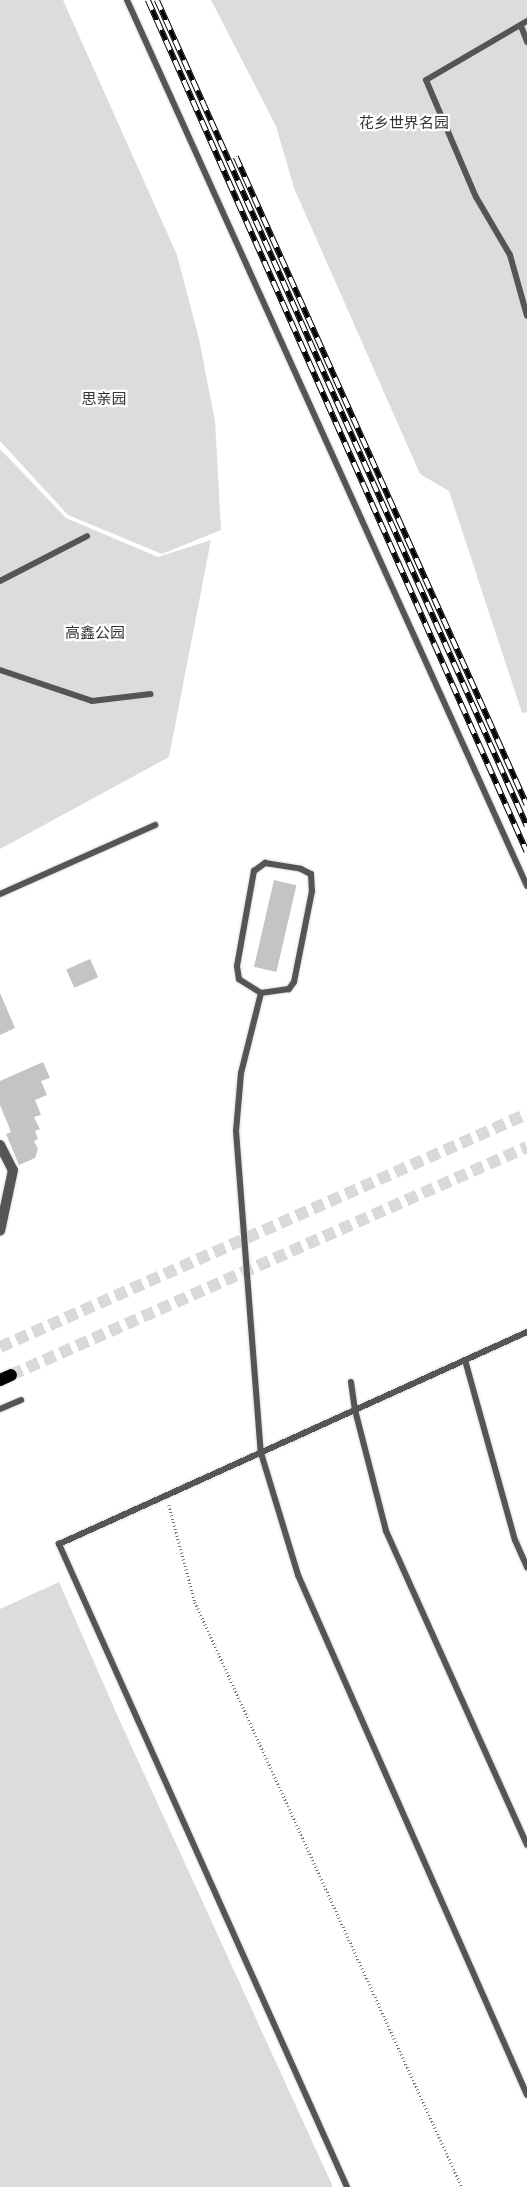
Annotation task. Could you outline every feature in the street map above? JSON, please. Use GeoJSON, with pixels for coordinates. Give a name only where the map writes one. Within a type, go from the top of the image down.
{"type":"FeatureCollection","features":[{"type":"Feature","properties":{"kind":"street"},"geometry":{"type":"LineString","coordinates":[[0,1145],[13,1170],[0,1231]]}},
{"type":"Feature","properties":{"kind":"lane"},"geometry":{"type":"LineString","coordinates":[[126,0],[527,886]]}},
{"type":"Feature","properties":{"kind":"lane"},"geometry":{"type":"LineString","coordinates":[[527,21],[426,80],[476,197],[510,255],[527,316]]}},
{"type":"Feature","properties":{"kind":"lane"},"geometry":{"type":"LineString","coordinates":[[521,26],[527,42]]}},
{"type":"Feature","properties":{"kind":"lane"},"geometry":{"type":"LineString","coordinates":[[0,581],[87,536]]}},
{"type":"Feature","properties":{"kind":"lane"},"geometry":{"type":"LineString","coordinates":[[0,670],[92,701],[151,694]]}},
{"type":"Feature","properties":{"kind":"lane"},"geometry":{"type":"LineString","coordinates":[[0,894],[155,825]]}},
{"type":"Feature","properties":{"kind":"lane"},"geometry":{"type":"LineString","coordinates":[[265,862],[301,869],[311,874],[312,891],[294,982],[288,989],[261,993],[239,979],[236,966],[254,872],[265,862]]}},
{"type":"Feature","properties":{"kind":"lane"},"geometry":{"type":"LineString","coordinates":[[261,993],[241,1073],[236,1131],[261,1453],[298,1576],[527,2095]]}},
{"type":"Feature","properties":{"kind":"lane"},"geometry":{"type":"LineString","coordinates":[[347,2187],[59,1544],[527,1332]]}},
{"type":"Feature","properties":{"kind":"lane"},"geometry":{"type":"LineString","coordinates":[[464,1360],[515,1540],[527,1567]]}},
{"type":"Feature","properties":{"kind":"lane"},"geometry":{"type":"LineString","coordinates":[[351,1382],[355,1410],[386,1531],[527,1845]]}},
{"type":"Feature","properties":{"kind":"lane"},"geometry":{"type":"LineString","coordinates":[[0,1409],[20,1400]]}},
{"type":"Feature","properties":{"kind":"path"},"geometry":{"type":"LineString","coordinates":[[166,1495],[195,1602],[462,2187]]}},
{"type":"Feature","properties":{"kind":"green space","name":"思亲园"},"geometry":{"type":"Polygon","coordinates":[[[0,0],[63,0],[177,255],[199,339],[215,421],[221,530],[162,554],[68,515],[0,441],[0,0]]]}},
{"type":"Feature","properties":{"kind":"green space","name":"花乡世界名园"},"geometry":{"type":"Polygon","coordinates":[[[211,0],[527,0],[527,712],[522,713],[449,491],[420,474],[294,188],[276,126],[211,0]]]}},
{"type":"Feature","properties":{"kind":"green space","name":"高鑫公园"},"geometry":{"type":"Polygon","coordinates":[[[0,449],[66,518],[158,557],[211,540],[169,757],[0,849],[0,449]]]}},
{"type":"Feature","properties":{"kind":"green space"},"geometry":{"type":"Polygon","coordinates":[[[59,1582],[119,1719],[333,2187],[0,2187],[0,1609],[59,1582]]]}},
{"type":"Feature","properties":{"kind":"building"},"geometry":{"type":"Polygon","coordinates":[[[274,880],[296,885],[276,972],[254,967],[274,880]]]}},
{"type":"Feature","properties":{"kind":"building"},"geometry":{"type":"Polygon","coordinates":[[[90,959],[98,977],[74,988],[66,970],[90,959]]]}},
{"type":"Feature","properties":{"kind":"building"},"geometry":{"type":"Polygon","coordinates":[[[0,993],[15,1028],[0,1035],[0,993]]]}},
{"type":"Feature","properties":{"kind":"building"},"geometry":{"type":"Polygon","coordinates":[[[43,1062],[50,1078],[41,1081],[47,1095],[35,1100],[41,1115],[34,1117],[40,1129],[35,1131],[38,1139],[34,1141],[38,1149],[35,1158],[19,1165],[6,1134],[11,1132],[0,1105],[0,1081],[43,1062]]]}},
{"type":"Feature","properties":{"kind":"tunnel"},"geometry":{"type":"LineString","coordinates":[[0,1347],[527,1114]]}},
{"type":"Feature","properties":{"kind":"tunnel"},"geometry":{"type":"LineString","coordinates":[[11,1375],[527,1147]]}},
{"type":"Feature","properties":{"kind":"railway"},"geometry":{"type":"LineString","coordinates":[[148,0],[527,852]]}},
{"type":"Feature","properties":{"kind":"railway"},"geometry":{"type":"LineString","coordinates":[[157,0],[527,826]]}},
{"type":"Feature","properties":{"kind":"railway"},"geometry":{"type":"LineString","coordinates":[[236,157],[527,805]]}}]}
